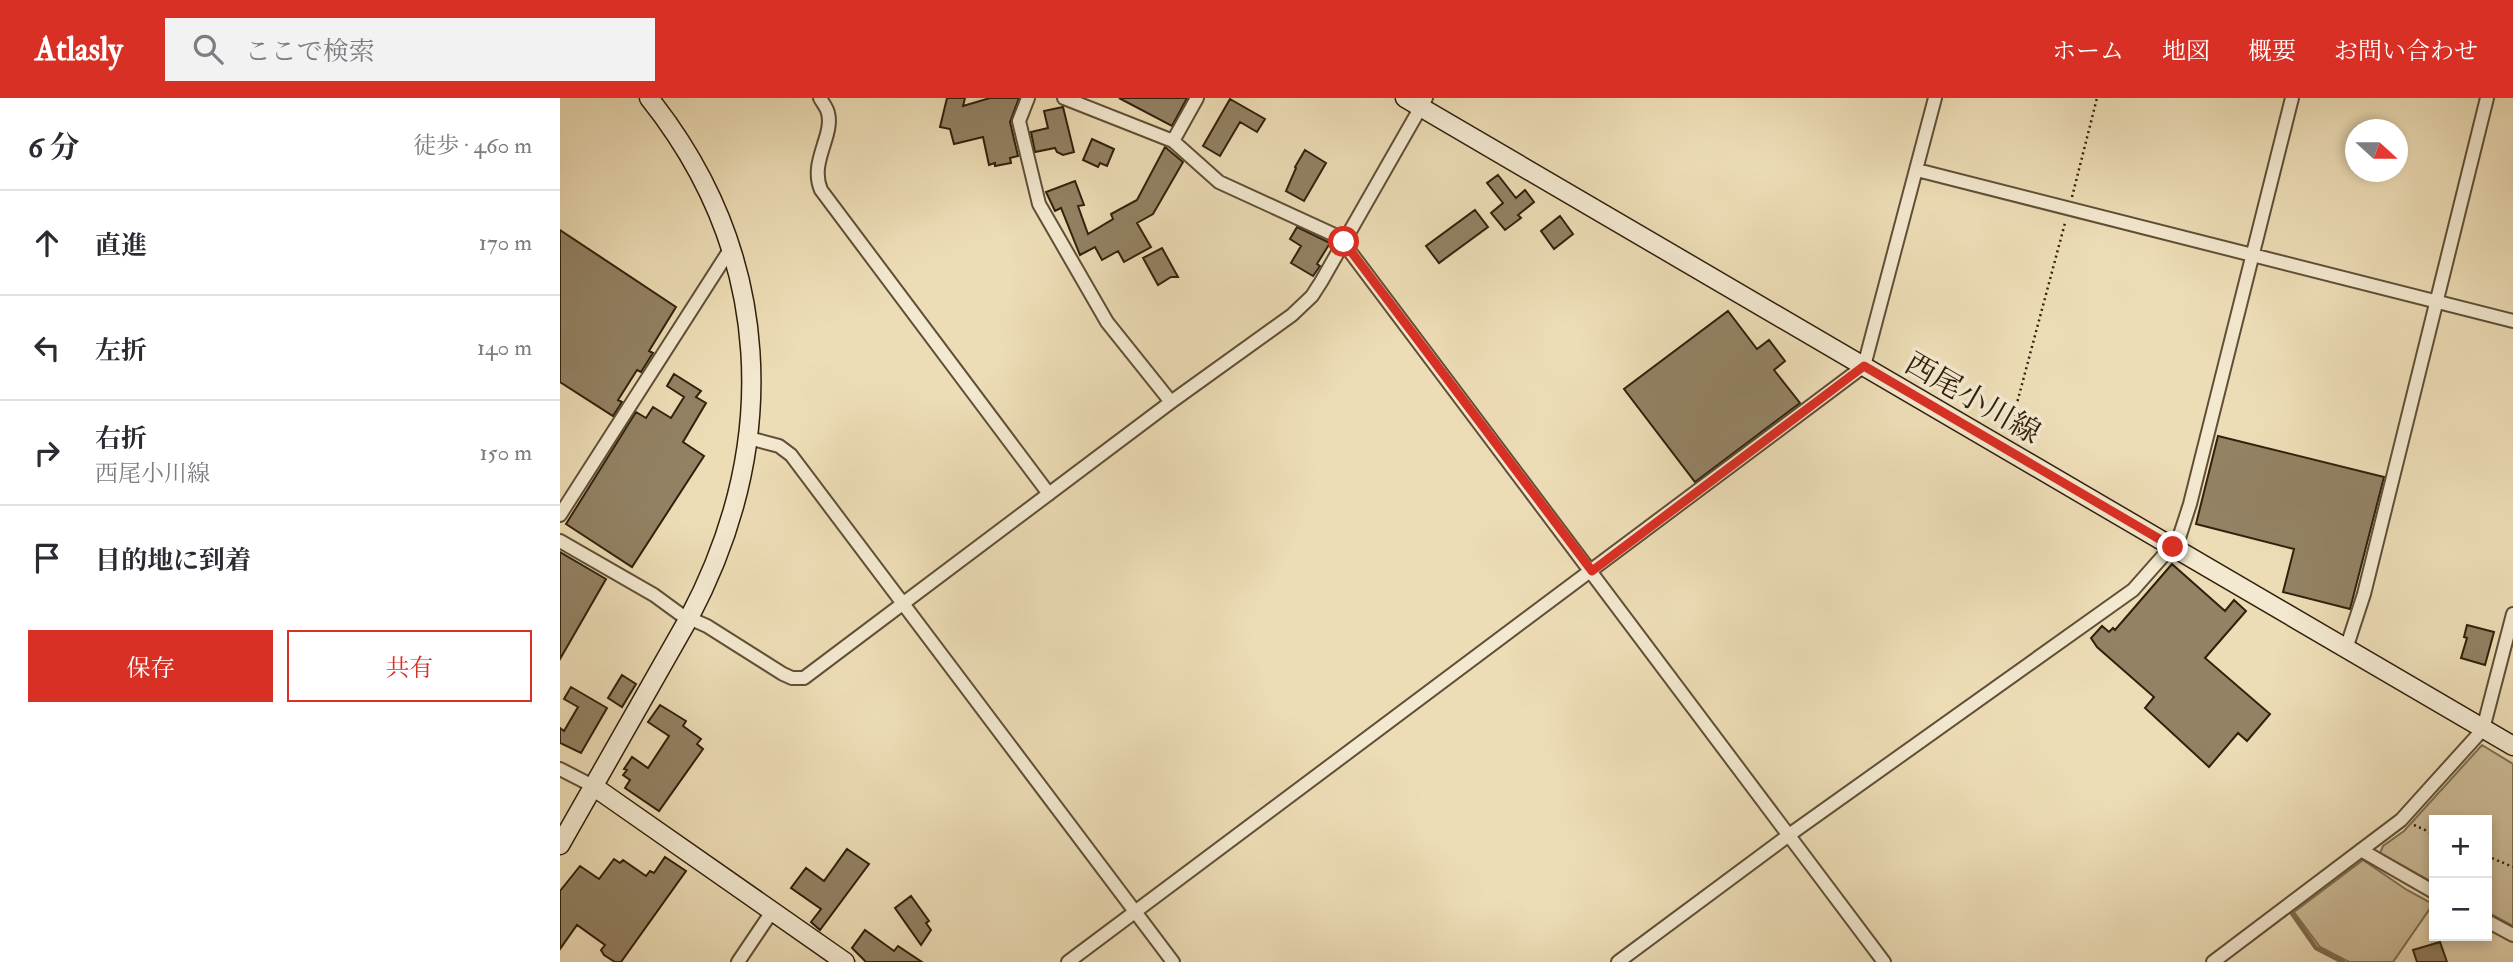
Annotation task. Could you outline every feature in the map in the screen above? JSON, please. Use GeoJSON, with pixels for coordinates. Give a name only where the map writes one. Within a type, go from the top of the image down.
{"type":"FeatureCollection","features":[{"type":"Feature","properties":{"kind":"main road"},"geometry":{"type":"LineString","coordinates":[[560,845],[689,618],[726,536],[741,487],[749,439],[752,372],[749,325],[732,247],[697,170],[673,130],[649,98]]}},
{"type":"Feature","properties":{"kind":"main road","name":"西尾小川線"},"geometry":{"type":"LineString","coordinates":[[1405,98],[1424,103],[1864,366],[2513,746]]}},
{"type":"Feature","properties":{"kind":"main road"},"geometry":{"type":"LineString","coordinates":[[593,786],[619,801],[845,962]]}},
{"type":"Feature","properties":{"kind":"street"},"geometry":{"type":"LineString","coordinates":[[820,98],[828,113],[817,172],[821,190],[1049,494]]}},
{"type":"Feature","properties":{"kind":"street"},"geometry":{"type":"LineString","coordinates":[[1028,98],[1019,121],[1039,204],[1107,322],[1171,402]]}},
{"type":"Feature","properties":{"kind":"street"},"geometry":{"type":"LineString","coordinates":[[1064,98],[1173,141],[1219,182],[1339,237],[1344,242],[1884,962]]}},
{"type":"Feature","properties":{"kind":"street"},"geometry":{"type":"LineString","coordinates":[[1173,141],[1197,98]]}},
{"type":"Feature","properties":{"kind":"street"},"geometry":{"type":"LineString","coordinates":[[1068,962],[1864,366],[1935,98]]}},
{"type":"Feature","properties":{"kind":"street"},"geometry":{"type":"LineString","coordinates":[[1618,962],[1789,835],[2133,590],[2173,547],[2179,538],[2190,504],[2292,98]]}},
{"type":"Feature","properties":{"kind":"street"},"geometry":{"type":"LineString","coordinates":[[2346,649],[2364,594],[2487,98]]}},
{"type":"Feature","properties":{"kind":"street"},"geometry":{"type":"LineString","coordinates":[[560,541],[707,626],[783,674],[792,678],[804,678],[1304,305],[1312,296],[1424,103]]}},
{"type":"Feature","properties":{"kind":"street"},"geometry":{"type":"LineString","coordinates":[[1917,170],[2513,321]]}},
{"type":"Feature","properties":{"kind":"street"},"geometry":{"type":"LineString","coordinates":[[560,515],[732,247]]}},
{"type":"Feature","properties":{"kind":"street"},"geometry":{"type":"LineString","coordinates":[[749,439],[779,446],[791,454],[1173,962]]}},
{"type":"Feature","properties":{"kind":"street"},"geometry":{"type":"LineString","coordinates":[[2215,961],[2401,820],[2483,729],[2513,614]]}},
{"type":"Feature","properties":{"kind":"street"},"geometry":{"type":"LineString","coordinates":[[560,769],[593,786]]}},
{"type":"Feature","properties":{"kind":"street"},"geometry":{"type":"LineString","coordinates":[[2361,850],[2429,889]]}},
{"type":"Feature","properties":{"kind":"street"},"geometry":{"type":"LineString","coordinates":[[738,962],[773,910]]}},
{"type":"Feature","properties":{"kind":"street"},"geometry":{"type":"LineString","coordinates":[[2492,924],[2513,935]]}},
{"type":"Feature","properties":{"kind":"path"},"geometry":{"type":"LineString","coordinates":[[2002,447],[2007,438],[2097,98]]}},
{"type":"Feature","properties":{"kind":"path"},"geometry":{"type":"LineString","coordinates":[[2401,820],[2429,832]]}},
{"type":"Feature","properties":{"kind":"path"},"geometry":{"type":"LineString","coordinates":[[2492,858],[2513,867]]}},
{"type":"Feature","properties":{"kind":"shaded area"},"geometry":{"type":"Polygon","coordinates":[[[2482,745],[2513,764],[2513,926],[2492,915],[2492,815],[2429,815],[2429,880],[2380,853],[2383,846],[2404,831],[2482,745]]]}},
{"type":"Feature","properties":{"kind":"shaded area"},"geometry":{"type":"Polygon","coordinates":[[[2363,860],[2429,902],[2429,910],[2393,962],[2349,962],[2320,947],[2294,912],[2363,860]]]}},
{"type":"Feature","properties":{"kind":"building"},"geometry":{"type":"Polygon","coordinates":[[[947,98],[965,98],[963,106],[990,98],[1019,98],[1010,122],[1018,156],[1010,158],[1011,163],[989,165],[983,137],[954,144],[950,129],[940,127],[947,98]]]}},
{"type":"Feature","properties":{"kind":"building"},"geometry":{"type":"Polygon","coordinates":[[[1119,98],[1187,98],[1172,126],[1119,98]]]}},
{"type":"Feature","properties":{"kind":"building"},"geometry":{"type":"Polygon","coordinates":[[[1230,99],[1265,119],[1257,132],[1240,122],[1220,156],[1203,146],[1230,99]]]}},
{"type":"Feature","properties":{"kind":"building"},"geometry":{"type":"Polygon","coordinates":[[[1063,107],[1074,152],[1063,155],[1055,148],[1035,152],[1031,132],[1048,128],[1044,111],[1063,107]]]}},
{"type":"Feature","properties":{"kind":"building"},"geometry":{"type":"Polygon","coordinates":[[[1092,139],[1114,149],[1107,166],[1100,163],[1098,167],[1083,160],[1092,139]]]}},
{"type":"Feature","properties":{"kind":"building"},"geometry":{"type":"Polygon","coordinates":[[[1165,147],[1183,162],[1153,214],[1137,223],[1151,247],[1124,262],[1118,251],[1102,260],[1095,247],[1080,255],[1061,208],[1055,211],[1046,192],[1075,181],[1084,205],[1078,206],[1088,234],[1113,219],[1111,214],[1137,200],[1165,147]]]}},
{"type":"Feature","properties":{"kind":"building"},"geometry":{"type":"Polygon","coordinates":[[[1305,150],[1326,163],[1304,201],[1286,191],[1305,150]]]}},
{"type":"Feature","properties":{"kind":"building"},"geometry":{"type":"Polygon","coordinates":[[[1498,175],[1516,198],[1525,190],[1534,202],[1518,215],[1521,218],[1505,230],[1491,213],[1503,203],[1487,183],[1498,175]]]}},
{"type":"Feature","properties":{"kind":"building"},"geometry":{"type":"Polygon","coordinates":[[[1475,210],[1488,227],[1439,263],[1426,246],[1475,210]]]}},
{"type":"Feature","properties":{"kind":"building"},"geometry":{"type":"Polygon","coordinates":[[[1560,216],[1573,234],[1554,249],[1541,231],[1560,216]]]}},
{"type":"Feature","properties":{"kind":"building"},"geometry":{"type":"Polygon","coordinates":[[[1297,227],[1330,243],[1313,276],[1291,263],[1301,246],[1290,239],[1297,227]]]}},
{"type":"Feature","properties":{"kind":"building"},"geometry":{"type":"Polygon","coordinates":[[[560,230],[676,307],[649,351],[653,353],[641,372],[637,370],[618,400],[622,402],[613,416],[560,382],[560,230]]]}},
{"type":"Feature","properties":{"kind":"building"},"geometry":{"type":"Polygon","coordinates":[[[1162,248],[1178,277],[1171,277],[1158,285],[1143,258],[1162,248]]]}},
{"type":"Feature","properties":{"kind":"building"},"geometry":{"type":"Polygon","coordinates":[[[1728,311],[1757,349],[1769,340],[1785,361],[1774,370],[1800,403],[1695,482],[1624,389],[1728,311]]]}},
{"type":"Feature","properties":{"kind":"building"},"geometry":{"type":"Polygon","coordinates":[[[674,374],[701,391],[696,397],[706,403],[683,442],[704,456],[632,567],[566,524],[636,412],[646,418],[653,407],[671,418],[684,397],[667,386],[674,374]]]}},
{"type":"Feature","properties":{"kind":"building"},"geometry":{"type":"Polygon","coordinates":[[[2218,436],[2384,477],[2350,609],[2283,592],[2294,549],[2196,524],[2218,436]]]}},
{"type":"Feature","properties":{"kind":"building"},"geometry":{"type":"Polygon","coordinates":[[[560,552],[606,579],[560,659],[560,552]]]}},
{"type":"Feature","properties":{"kind":"building"},"geometry":{"type":"Polygon","coordinates":[[[2172,564],[2225,611],[2234,600],[2246,611],[2205,658],[2270,714],[2247,741],[2238,733],[2209,767],[2145,708],[2154,697],[2097,647],[2091,638],[2102,626],[2109,632],[2113,628],[2115,630],[2172,564]]]}},
{"type":"Feature","properties":{"kind":"building"},"geometry":{"type":"Polygon","coordinates":[[[2467,625],[2494,632],[2485,665],[2461,658],[2467,638],[2464,637],[2467,625]]]}},
{"type":"Feature","properties":{"kind":"building"},"geometry":{"type":"Polygon","coordinates":[[[622,675],[636,684],[622,707],[608,698],[622,675]]]}},
{"type":"Feature","properties":{"kind":"building"},"geometry":{"type":"Polygon","coordinates":[[[571,687],[607,708],[581,753],[560,743],[560,728],[564,731],[578,707],[564,699],[571,687]]]}},
{"type":"Feature","properties":{"kind":"building"},"geometry":{"type":"Polygon","coordinates":[[[660,705],[686,721],[683,726],[701,739],[697,744],[703,749],[659,811],[625,788],[630,780],[623,775],[632,757],[648,768],[669,736],[648,722],[660,705]]]}},
{"type":"Feature","properties":{"kind":"building"},"geometry":{"type":"Polygon","coordinates":[[[847,849],[869,864],[820,930],[811,922],[821,909],[791,888],[806,868],[824,881],[847,849]]]}},
{"type":"Feature","properties":{"kind":"building"},"geometry":{"type":"Polygon","coordinates":[[[665,857],[686,871],[621,962],[615,962],[604,955],[601,950],[605,945],[577,925],[560,949],[560,891],[580,866],[599,879],[614,859],[620,863],[623,860],[646,876],[650,871],[654,873],[665,857]]]}},
{"type":"Feature","properties":{"kind":"building"},"geometry":{"type":"Polygon","coordinates":[[[911,896],[929,921],[926,923],[931,930],[921,945],[895,908],[911,896]]]}},
{"type":"Feature","properties":{"kind":"building"},"geometry":{"type":"Polygon","coordinates":[[[865,930],[894,951],[898,946],[922,962],[866,962],[852,948],[865,930]]]}},
{"type":"Feature","properties":{"kind":"building"},"geometry":{"type":"Polygon","coordinates":[[[2440,942],[2447,962],[2417,962],[2413,950],[2440,942]]]}},
{"type":"Feature","properties":{"kind":"waterway"},"geometry":{"type":"LineString","coordinates":[[2291,912],[2316,948],[2343,962]]}},
{"type":"Feature","properties":{"kind":"route"},"geometry":{"type":"LineString","coordinates":[[1344,242],[1592,571],[1864,366],[2173,547]]}}]}
